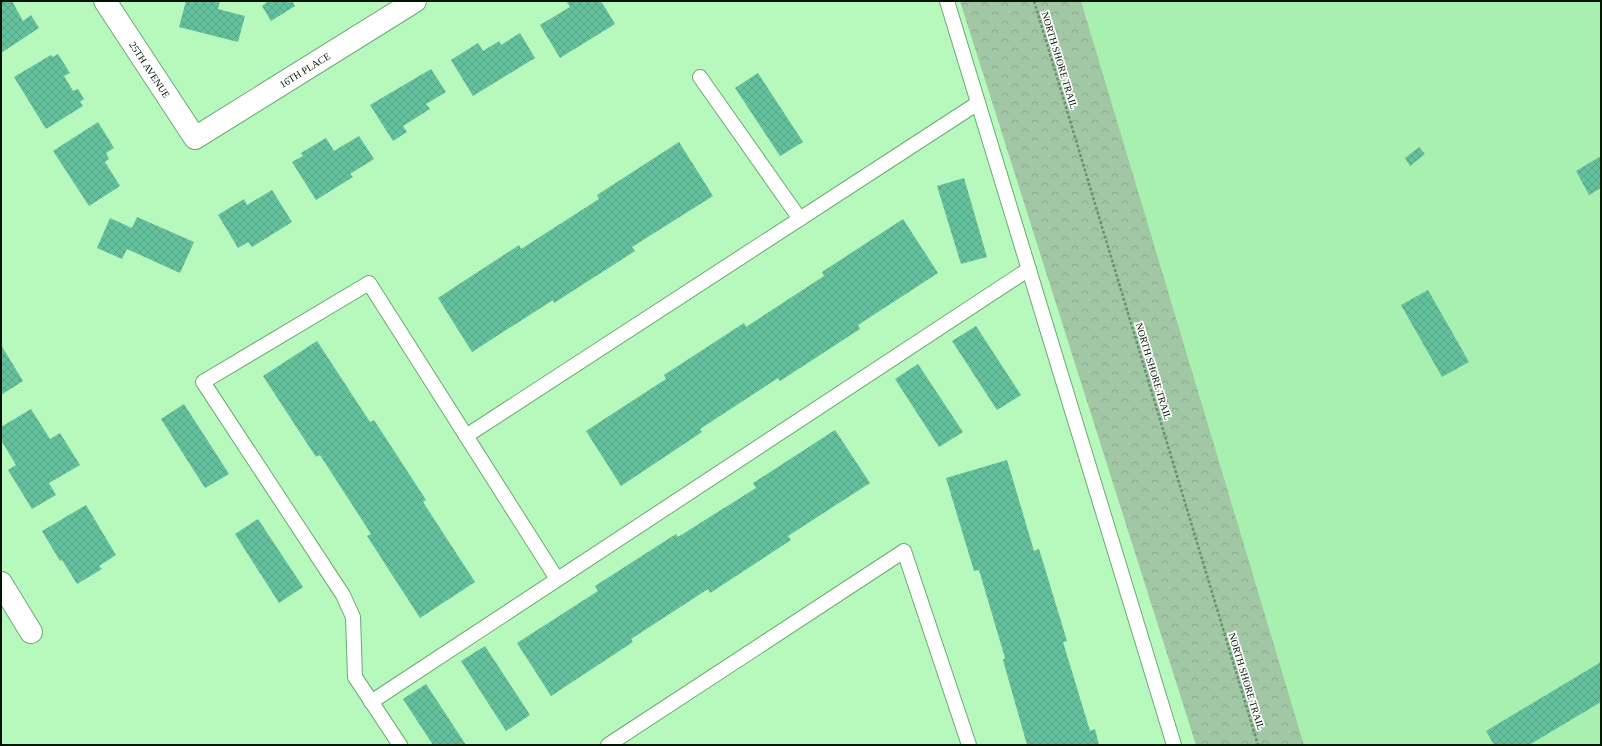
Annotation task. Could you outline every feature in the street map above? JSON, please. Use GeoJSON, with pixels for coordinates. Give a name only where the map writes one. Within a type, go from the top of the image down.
{"type":"FeatureCollection","features":[{"type":"Feature","properties":{"kind":"street","name":"25TH AVENUE"},"geometry":{"type":"LineString","coordinates":[[105,1],[195,138]]}},
{"type":"Feature","properties":{"kind":"street","name":"16TH PLACE"},"geometry":{"type":"LineString","coordinates":[[195,138],[415,1]]}},
{"type":"Feature","properties":{"kind":"street"},"geometry":{"type":"LineString","coordinates":[[1,583],[30,632]]}},
{"type":"Feature","properties":{"kind":"lane"},"geometry":{"type":"LineString","coordinates":[[947,1],[1174,745]]}},
{"type":"Feature","properties":{"kind":"lane"},"geometry":{"type":"LineString","coordinates":[[700,77],[800,219]]}},
{"type":"Feature","properties":{"kind":"lane"},"geometry":{"type":"LineString","coordinates":[[466,436],[978,103]]}},
{"type":"Feature","properties":{"kind":"lane"},"geometry":{"type":"LineString","coordinates":[[371,702],[1029,269]]}},
{"type":"Feature","properties":{"kind":"lane"},"geometry":{"type":"LineString","coordinates":[[400,745],[355,677],[353,617],[343,595],[203,382],[369,283],[557,580]]}},
{"type":"Feature","properties":{"kind":"lane"},"geometry":{"type":"LineString","coordinates":[[608,745],[904,551],[969,745]]}},
{"type":"Feature","properties":{"kind":"path","name":"NORTH SHORE TRAIL"},"geometry":{"type":"LineString","coordinates":[[1034,1],[1258,745]]}},
{"type":"Feature","properties":{"kind":"shaded area"},"geometry":{"type":"Polygon","coordinates":[[[1081,1],[1601,1],[1601,745],[1304,745],[1081,1]]]}},
{"type":"Feature","properties":{"kind":"green space"},"geometry":{"type":"Polygon","coordinates":[[[960,1],[1081,1],[1304,745],[1196,745],[960,1]]]}},
{"type":"Feature","properties":{"kind":"building"},"geometry":{"type":"Polygon","coordinates":[[[1,1],[12,1],[23,21],[31,15],[39,28],[1,53],[1,1]]]}},
{"type":"Feature","properties":{"kind":"building"},"geometry":{"type":"Polygon","coordinates":[[[186,1],[220,1],[218,9],[245,16],[238,42],[179,27],[186,1]]]}},
{"type":"Feature","properties":{"kind":"building"},"geometry":{"type":"Polygon","coordinates":[[[266,1],[292,1],[295,6],[271,21],[262,6],[267,2],[266,1]]]}},
{"type":"Feature","properties":{"kind":"building"},"geometry":{"type":"Polygon","coordinates":[[[566,1],[601,1],[615,24],[560,58],[540,25],[570,7],[566,1]]]}},
{"type":"Feature","properties":{"kind":"building"},"geometry":{"type":"Polygon","coordinates":[[[520,33],[535,58],[473,96],[451,60],[478,43],[483,51],[499,41],[501,45],[520,33]]]}},
{"type":"Feature","properties":{"kind":"building"},"geometry":{"type":"Polygon","coordinates":[[[58,54],[70,73],[64,76],[73,91],[78,89],[84,99],[80,102],[83,106],[46,129],[14,77],[51,55],[53,57],[58,54]]]}},
{"type":"Feature","properties":{"kind":"building"},"geometry":{"type":"Polygon","coordinates":[[[431,69],[446,92],[426,104],[430,109],[403,126],[407,132],[393,141],[370,105],[431,69]]]}},
{"type":"Feature","properties":{"kind":"building"},"geometry":{"type":"Polygon","coordinates":[[[758,73],[803,142],[780,156],[735,88],[758,73]]]}},
{"type":"Feature","properties":{"kind":"building"},"geometry":{"type":"Polygon","coordinates":[[[98,122],[114,148],[106,153],[109,159],[105,162],[120,186],[89,206],[53,151],[98,122]]]}},
{"type":"Feature","properties":{"kind":"building"},"geometry":{"type":"Polygon","coordinates":[[[359,136],[374,159],[350,174],[353,177],[316,200],[292,162],[303,156],[301,153],[326,138],[334,151],[359,136]]]}},
{"type":"Feature","properties":{"kind":"building"},"geometry":{"type":"Polygon","coordinates":[[[679,142],[713,196],[632,247],[635,251],[554,303],[553,300],[472,352],[438,298],[519,245],[521,249],[599,199],[597,195],[679,142]]]}},
{"type":"Feature","properties":{"kind":"building"},"geometry":{"type":"Polygon","coordinates":[[[1419,147],[1425,154],[1410,166],[1405,158],[1419,147]]]}},
{"type":"Feature","properties":{"kind":"building"},"geometry":{"type":"Polygon","coordinates":[[[1601,156],[1601,188],[1589,195],[1576,171],[1601,156]]]}},
{"type":"Feature","properties":{"kind":"building"},"geometry":{"type":"Polygon","coordinates":[[[964,178],[987,257],[961,264],[937,186],[964,178]]]}},
{"type":"Feature","properties":{"kind":"building"},"geometry":{"type":"Polygon","coordinates":[[[272,190],[292,222],[252,247],[248,242],[238,248],[218,215],[244,199],[247,205],[272,190]]]}},
{"type":"Feature","properties":{"kind":"building"},"geometry":{"type":"Polygon","coordinates":[[[137,217],[194,242],[180,273],[127,249],[122,259],[97,248],[110,218],[132,228],[137,217]]]}},
{"type":"Feature","properties":{"kind":"building"},"geometry":{"type":"Polygon","coordinates":[[[903,219],[938,273],[858,325],[860,329],[780,381],[778,378],[700,429],[702,432],[621,486],[586,431],[666,379],[664,375],[744,323],[746,327],[824,276],[822,272],[903,219]]]}},
{"type":"Feature","properties":{"kind":"building"},"geometry":{"type":"Polygon","coordinates":[[[1428,290],[1469,362],[1442,377],[1401,305],[1428,290]]]}},
{"type":"Feature","properties":{"kind":"building"},"geometry":{"type":"Polygon","coordinates":[[[976,326],[1021,395],[997,410],[952,341],[976,326]]]}},
{"type":"Feature","properties":{"kind":"building"},"geometry":{"type":"Polygon","coordinates":[[[317,341],[370,422],[374,420],[426,500],[423,502],[475,582],[420,618],[367,536],[371,534],[320,455],[316,457],[263,376],[317,341]]]}},
{"type":"Feature","properties":{"kind":"building"},"geometry":{"type":"Polygon","coordinates":[[[1,345],[23,381],[1,395],[1,345]]]}},
{"type":"Feature","properties":{"kind":"building"},"geometry":{"type":"Polygon","coordinates":[[[918,364],[963,432],[939,447],[895,379],[918,364]]]}},
{"type":"Feature","properties":{"kind":"building"},"geometry":{"type":"Polygon","coordinates":[[[184,404],[229,474],[205,488],[161,419],[184,404]]]}},
{"type":"Feature","properties":{"kind":"building"},"geometry":{"type":"Polygon","coordinates":[[[31,409],[50,439],[60,433],[80,465],[49,483],[56,495],[32,509],[8,470],[16,465],[1,440],[1,427],[31,409]]]}},
{"type":"Feature","properties":{"kind":"building"},"geometry":{"type":"Polygon","coordinates":[[[835,430],[870,483],[788,536],[791,540],[710,593],[708,589],[631,639],[633,642],[551,696],[517,643],[598,591],[595,586],[676,534],[678,537],[756,488],[753,483],[835,430]]]}},
{"type":"Feature","properties":{"kind":"building"},"geometry":{"type":"Polygon","coordinates":[[[1007,460],[1034,551],[1039,549],[1067,641],[1063,642],[1090,731],[1095,729],[1099,745],[1027,745],[1003,660],[1005,658],[979,570],[974,571],[946,478],[1007,460]]]}},
{"type":"Feature","properties":{"kind":"building"},"geometry":{"type":"Polygon","coordinates":[[[86,505],[116,555],[99,566],[102,569],[77,584],[62,560],[60,561],[42,531],[86,505]]]}},
{"type":"Feature","properties":{"kind":"building"},"geometry":{"type":"Polygon","coordinates":[[[258,519],[303,587],[279,603],[235,534],[258,519]]]}},
{"type":"Feature","properties":{"kind":"building"},"geometry":{"type":"Polygon","coordinates":[[[485,646],[530,715],[506,731],[461,661],[485,646]]]}},
{"type":"Feature","properties":{"kind":"building"},"geometry":{"type":"Polygon","coordinates":[[[1601,662],[1601,702],[1529,745],[1494,745],[1486,731],[1601,662]]]}},
{"type":"Feature","properties":{"kind":"building"},"geometry":{"type":"Polygon","coordinates":[[[426,684],[466,745],[433,745],[403,699],[426,684]]]}}]}
